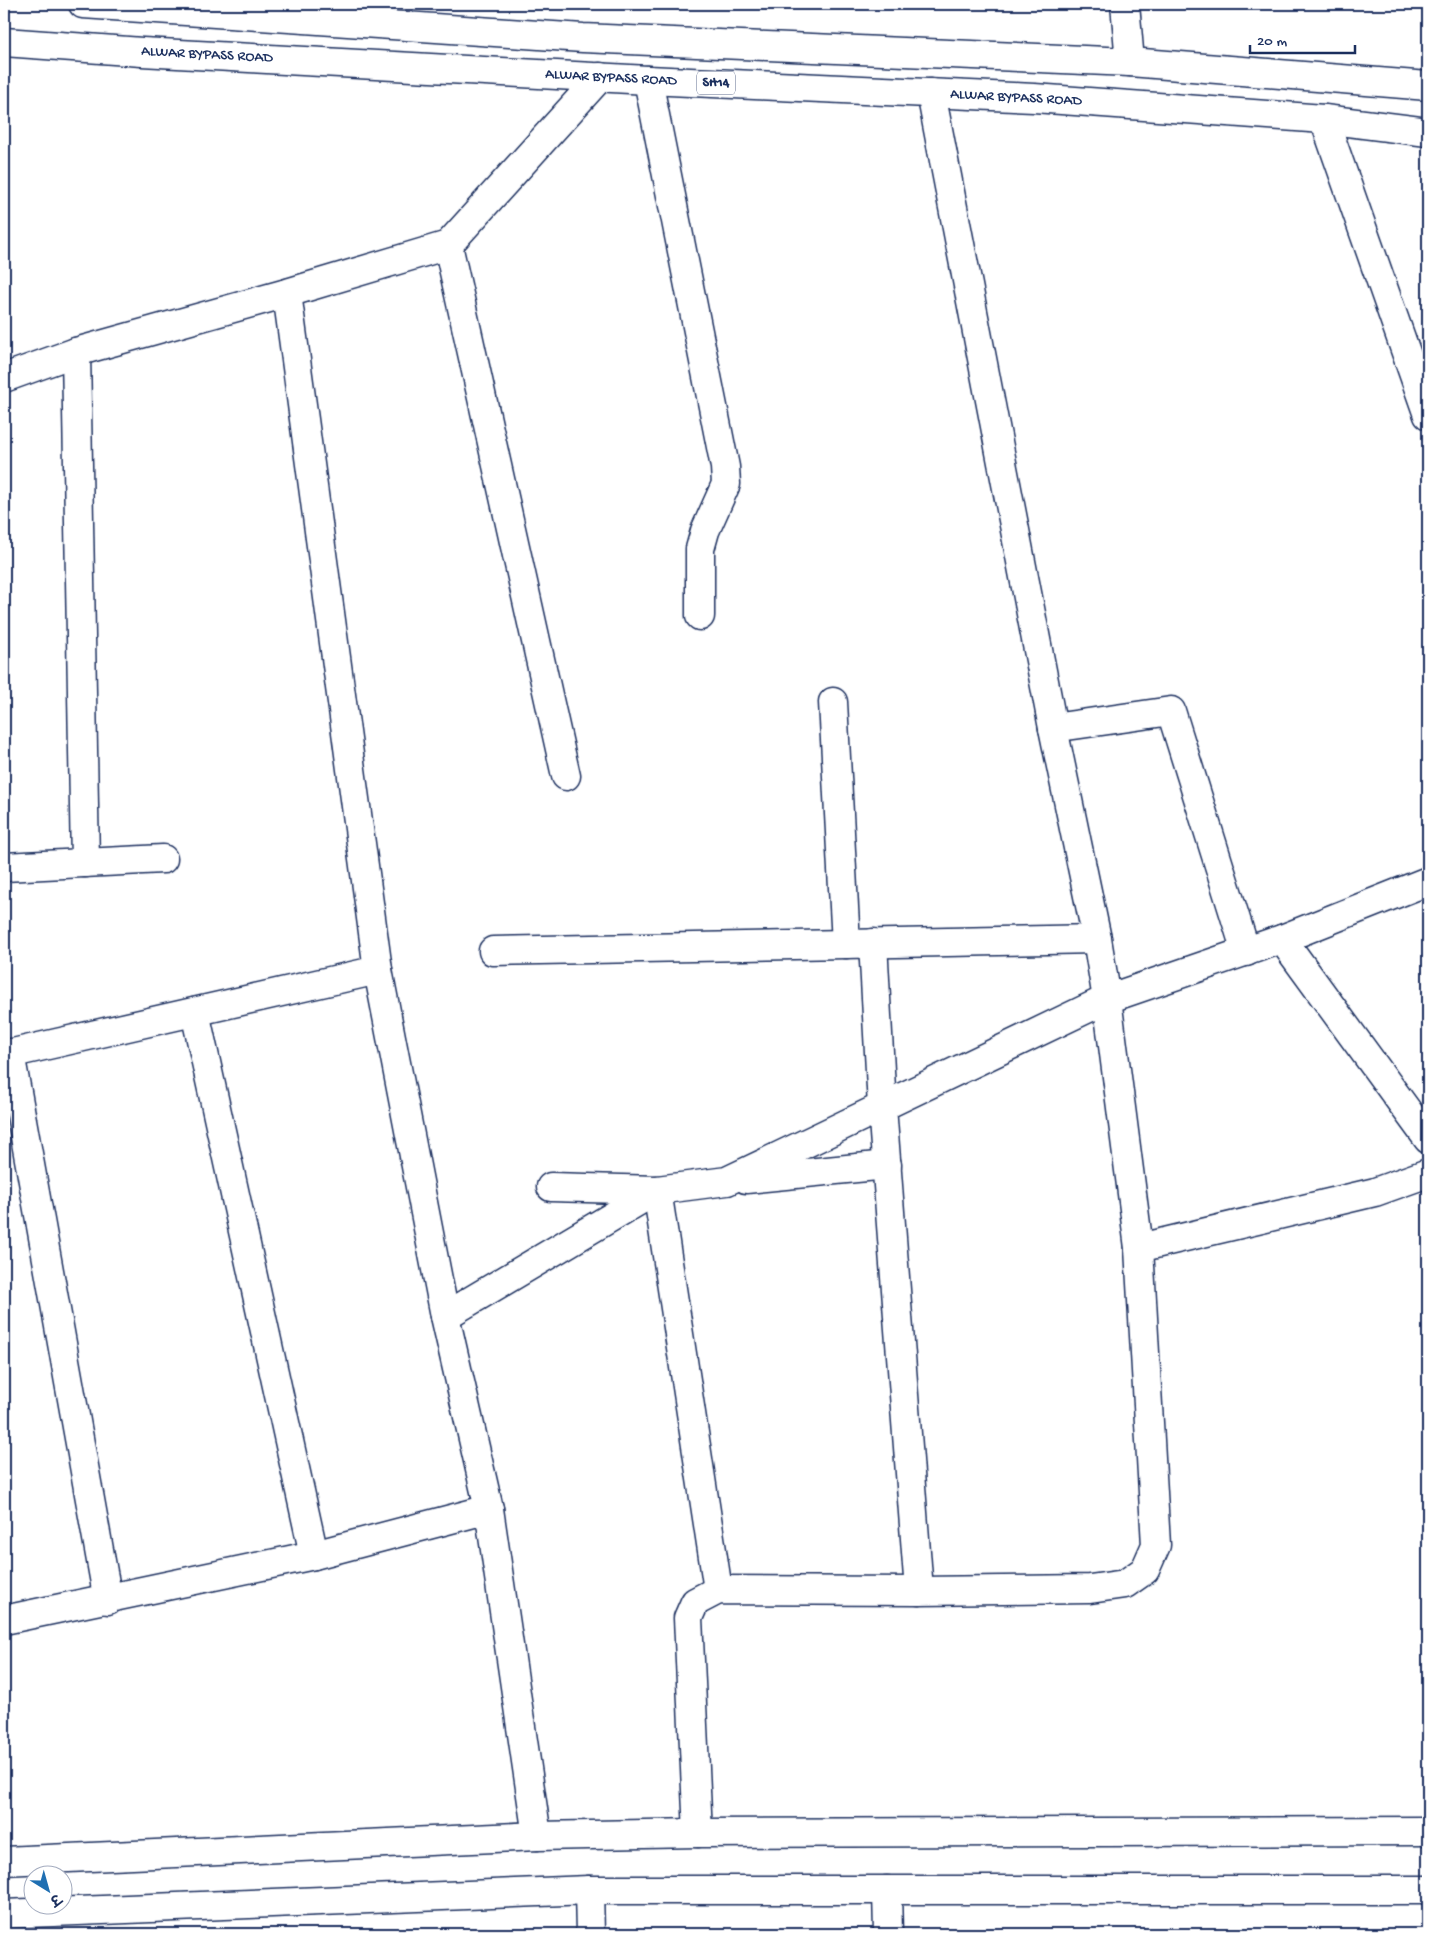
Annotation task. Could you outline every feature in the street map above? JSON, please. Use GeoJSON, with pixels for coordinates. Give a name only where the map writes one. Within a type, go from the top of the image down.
{"type":"FeatureCollection","features":[{"type":"Feature","properties":{"kind":"street"},"geometry":{"type":"LineString","coordinates":[[83,4],[583,38],[1130,62],[1428,86]]}},
{"type":"Feature","properties":{"kind":"street"},"geometry":{"type":"LineString","coordinates":[[1125,6],[1130,62]]}},
{"type":"Feature","properties":{"kind":"street","name":"ALWAR BYPASS ROAD"},"geometry":{"type":"LineString","coordinates":[[4,42],[142,52],[648,80],[1054,99],[1324,119],[1428,132]]}},
{"type":"Feature","properties":{"kind":"street"},"geometry":{"type":"LineString","coordinates":[[4,378],[76,352],[287,293],[448,245],[600,77]]}},
{"type":"Feature","properties":{"kind":"street"},"geometry":{"type":"LineString","coordinates":[[648,80],[725,467],[726,484],[705,531],[700,549],[700,616]]}},
{"type":"Feature","properties":{"kind":"street"},"geometry":{"type":"LineString","coordinates":[[698,1833],[688,1618],[695,1602],[718,1590],[919,1591],[1090,1589],[1125,1584],[1145,1570],[1156,1545],[1139,1248],[1107,999],[1097,939],[1053,728],[931,94]]}},
{"type":"Feature","properties":{"kind":"street"},"geometry":{"type":"LineString","coordinates":[[1324,119],[1428,415]]}},
{"type":"Feature","properties":{"kind":"street"},"geometry":{"type":"LineString","coordinates":[[448,245],[566,776]]}},
{"type":"Feature","properties":{"kind":"street"},"geometry":{"type":"LineString","coordinates":[[287,293],[378,970],[445,1316],[489,1509],[537,1836]]}},
{"type":"Feature","properties":{"kind":"street"},"geometry":{"type":"LineString","coordinates":[[76,352],[85,863]]}},
{"type":"Feature","properties":{"kind":"street"},"geometry":{"type":"LineString","coordinates":[[833,702],[860,943],[882,1107],[919,1591]]}},
{"type":"Feature","properties":{"kind":"street"},"geometry":{"type":"LineString","coordinates":[[1053,728],[1171,711],[1246,952]]}},
{"type":"Feature","properties":{"kind":"street"},"geometry":{"type":"LineString","coordinates":[[4,867],[163,859]]}},
{"type":"Feature","properties":{"kind":"street"},"geometry":{"type":"LineString","coordinates":[[727,1181],[1107,999],[1282,939],[1428,882]]}},
{"type":"Feature","properties":{"kind":"street"},"geometry":{"type":"LineString","coordinates":[[493,951],[1097,939]]}},
{"type":"Feature","properties":{"kind":"street"},"geometry":{"type":"LineString","coordinates":[[1282,939],[1428,1138]]}},
{"type":"Feature","properties":{"kind":"street"},"geometry":{"type":"LineString","coordinates":[[108,1600],[7,1054],[378,970]]}},
{"type":"Feature","properties":{"kind":"street"},"geometry":{"type":"LineString","coordinates":[[195,1012],[314,1555]]}},
{"type":"Feature","properties":{"kind":"street"},"geometry":{"type":"LineString","coordinates":[[551,1188],[656,1190],[727,1181],[886,1166]]}},
{"type":"Feature","properties":{"kind":"street"},"geometry":{"type":"LineString","coordinates":[[1139,1248],[1375,1192],[1428,1173]]}},
{"type":"Feature","properties":{"kind":"street"},"geometry":{"type":"LineString","coordinates":[[445,1316],[656,1190]]}},
{"type":"Feature","properties":{"kind":"street"},"geometry":{"type":"LineString","coordinates":[[656,1190],[718,1590]]}},
{"type":"Feature","properties":{"kind":"street"},"geometry":{"type":"LineString","coordinates":[[4,1620],[108,1600],[314,1555],[489,1509]]}},
{"type":"Feature","properties":{"kind":"street"},"geometry":{"type":"LineString","coordinates":[[4,1861],[537,1836],[698,1833],[1428,1831]]}},
{"type":"Feature","properties":{"kind":"street"},"geometry":{"type":"LineString","coordinates":[[4,1914],[62,1923],[589,1890],[1428,1890]]}},
{"type":"Feature","properties":{"kind":"street"},"geometry":{"type":"LineString","coordinates":[[589,1890],[590,1934]]}},
{"type":"Feature","properties":{"kind":"street"},"geometry":{"type":"LineString","coordinates":[[887,1890],[888,1934]]}}]}
